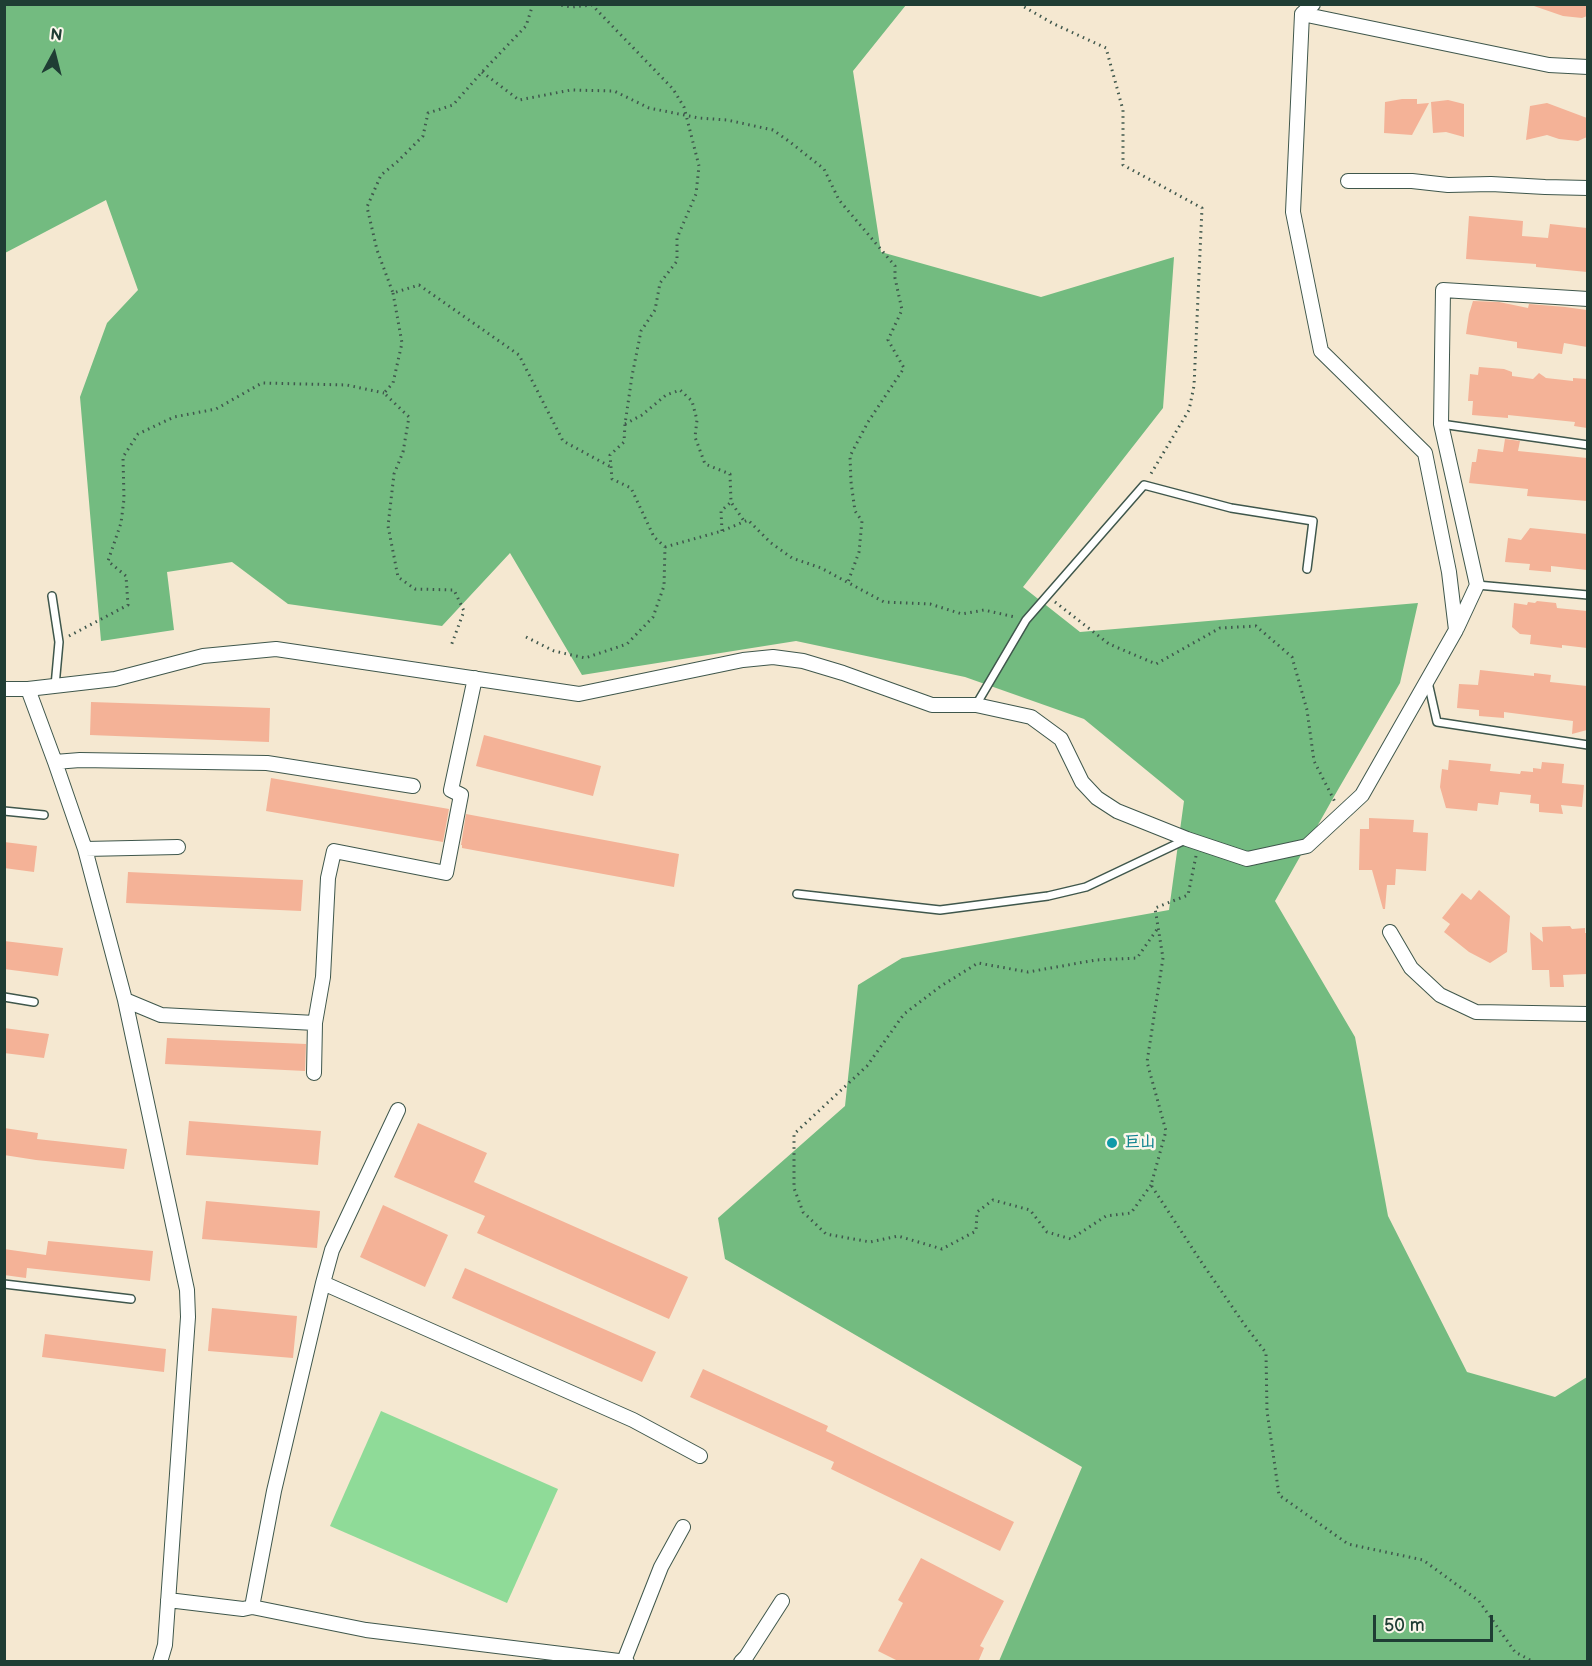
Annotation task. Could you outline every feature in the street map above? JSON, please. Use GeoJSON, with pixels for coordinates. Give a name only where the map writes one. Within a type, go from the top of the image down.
{"type":"FeatureCollection","features":[{"type":"Feature","properties":{"kind":"street"},"geometry":{"type":"LineString","coordinates":[[1456,630],[1449,572],[1425,453],[1321,351],[1293,212],[1307,9],[1549,65],[1587,67]]}},
{"type":"Feature","properties":{"kind":"street"},"geometry":{"type":"LineString","coordinates":[[1347,181],[1412,181],[1587,188]]}},
{"type":"Feature","properties":{"kind":"street"},"geometry":{"type":"LineString","coordinates":[[4,689],[28,689],[115,680],[203,656],[276,649],[579,694],[743,660],[773,657],[803,661],[823,667],[932,705],[976,705],[1031,717],[1061,739],[1082,782],[1097,798],[1117,811],[1193,841],[1247,859],[1307,846],[1362,795],[1456,630],[1477,585],[1442,424],[1443,290],[1587,299]]}},
{"type":"Feature","properties":{"kind":"street"},"geometry":{"type":"LineString","coordinates":[[314,1073],[315,1023],[323,977],[328,878],[334,851],[446,873],[461,795],[451,790],[475,678]]}},
{"type":"Feature","properties":{"kind":"street"},"geometry":{"type":"LineString","coordinates":[[28,689],[85,849],[125,1000],[187,1290],[188,1317],[165,1645],[160,1662]]}},
{"type":"Feature","properties":{"kind":"street"},"geometry":{"type":"LineString","coordinates":[[55,762],[80,760],[267,763],[413,786]]}},
{"type":"Feature","properties":{"kind":"street"},"geometry":{"type":"LineString","coordinates":[[85,849],[177,847]]}},
{"type":"Feature","properties":{"kind":"street"},"geometry":{"type":"LineString","coordinates":[[1390,932],[1411,968],[1440,995],[1476,1012],[1587,1014]]}},
{"type":"Feature","properties":{"kind":"street"},"geometry":{"type":"LineString","coordinates":[[125,1000],[161,1015],[315,1023]]}},
{"type":"Feature","properties":{"kind":"street"},"geometry":{"type":"LineString","coordinates":[[252,1606],[274,1491],[332,1250],[398,1110]]}},
{"type":"Feature","properties":{"kind":"street"},"geometry":{"type":"LineString","coordinates":[[323,1283],[633,1420],[700,1456]]}},
{"type":"Feature","properties":{"kind":"street"},"geometry":{"type":"LineString","coordinates":[[168,1600],[243,1609],[252,1606],[366,1630],[626,1661],[662,1567],[683,1527]]}},
{"type":"Feature","properties":{"kind":"street"},"geometry":{"type":"LineString","coordinates":[[741,1662],[782,1601]]}},
{"type":"Feature","properties":{"kind":"lane"},"geometry":{"type":"LineString","coordinates":[[1442,424],[1587,445]]}},
{"type":"Feature","properties":{"kind":"lane"},"geometry":{"type":"LineString","coordinates":[[976,705],[1026,620],[1144,485],[1231,508],[1313,521],[1307,569]]}},
{"type":"Feature","properties":{"kind":"lane"},"geometry":{"type":"LineString","coordinates":[[1477,585],[1587,595]]}},
{"type":"Feature","properties":{"kind":"lane"},"geometry":{"type":"LineString","coordinates":[[52,596],[58,642],[56,686]]}},
{"type":"Feature","properties":{"kind":"lane"},"geometry":{"type":"LineString","coordinates":[[1428,680],[1437,722],[1587,745]]}},
{"type":"Feature","properties":{"kind":"lane"},"geometry":{"type":"LineString","coordinates":[[4,811],[44,815]]}},
{"type":"Feature","properties":{"kind":"lane"},"geometry":{"type":"LineString","coordinates":[[797,894],[940,910],[1048,896],[1086,887],[1193,841]]}},
{"type":"Feature","properties":{"kind":"lane"},"geometry":{"type":"LineString","coordinates":[[4,997],[34,1002]]}},
{"type":"Feature","properties":{"kind":"lane"},"geometry":{"type":"LineString","coordinates":[[4,1284],[131,1299]]}},
{"type":"Feature","properties":{"kind":"path"},"geometry":{"type":"LineString","coordinates":[[384,393],[393,383],[402,343],[393,293],[377,250],[367,207],[381,175],[423,136],[428,113],[453,105],[526,26],[533,4]]}},
{"type":"Feature","properties":{"kind":"path"},"geometry":{"type":"LineString","coordinates":[[526,637],[554,651],[585,658],[627,644],[653,617],[664,586],[665,547],[654,537],[631,488],[612,479],[610,455],[624,442],[632,376],[641,331],[655,310],[660,283],[677,261],[677,238],[696,194],[699,166],[684,107],[673,89],[592,5],[571,7],[554,4]]}},
{"type":"Feature","properties":{"kind":"path"},"geometry":{"type":"LineString","coordinates":[[1019,4],[1054,24],[1106,48],[1124,110],[1124,165],[1202,208],[1194,386],[1189,410],[1144,485]]}},
{"type":"Feature","properties":{"kind":"path"},"geometry":{"type":"LineString","coordinates":[[482,72],[519,100],[571,90],[614,91],[649,108],[699,118],[727,120],[773,130],[824,169],[839,200],[895,266],[895,278],[902,310],[888,340],[904,368],[868,423],[850,456],[855,511],[862,521],[859,552],[848,582]]}},
{"type":"Feature","properties":{"kind":"path"},"geometry":{"type":"LineString","coordinates":[[393,293],[419,285],[519,355],[563,441],[611,467]]}},
{"type":"Feature","properties":{"kind":"path"},"geometry":{"type":"LineString","coordinates":[[58,642],[128,605],[126,576],[108,561],[121,523],[124,499],[123,457],[138,434],[174,417],[216,409],[262,383],[347,386],[384,393],[409,417],[403,452],[394,474],[388,526],[398,577],[415,589],[454,590],[464,611],[451,646]]}},
{"type":"Feature","properties":{"kind":"path"},"geometry":{"type":"LineString","coordinates":[[625,424],[642,415],[666,395],[680,390],[693,401],[697,420],[694,437],[705,465],[729,474],[731,502],[744,521]]}},
{"type":"Feature","properties":{"kind":"path"},"geometry":{"type":"LineString","coordinates":[[722,531],[721,511],[731,502]]}},
{"type":"Feature","properties":{"kind":"path"},"geometry":{"type":"LineString","coordinates":[[665,547],[722,531],[748,520],[771,543],[792,558],[821,568],[884,602],[930,604],[962,614],[984,610],[1026,620]]}},
{"type":"Feature","properties":{"kind":"path"},"geometry":{"type":"LineString","coordinates":[[1047,595],[1109,644],[1156,664],[1220,628],[1256,626],[1292,657],[1306,710],[1314,761],[1341,815]]}},
{"type":"Feature","properties":{"kind":"path"},"geometry":{"type":"LineString","coordinates":[[1158,928],[1137,958],[1096,960],[1028,972],[978,963],[941,986],[904,1014],[867,1066],[794,1134],[794,1188],[803,1212],[826,1234],[870,1242],[898,1236],[942,1249],[976,1231],[977,1212],[993,1200],[1030,1210],[1047,1232],[1071,1239],[1106,1216],[1131,1213],[1151,1185],[1166,1131],[1148,1062],[1163,958],[1155,908],[1188,895],[1193,841]]}},
{"type":"Feature","properties":{"kind":"path"},"geometry":{"type":"LineString","coordinates":[[1151,1185],[1231,1306],[1266,1353],[1267,1411],[1279,1495],[1348,1544],[1423,1560],[1479,1601],[1515,1652],[1534,1662]]}},
{"type":"Feature","properties":{"kind":"green space"},"geometry":{"type":"Polygon","coordinates":[[[5,5],[906,5],[853,71],[881,252],[1041,297],[1174,257],[1163,408],[1023,587],[1080,632],[1418,603],[1400,683],[1275,901],[1355,1037],[1388,1216],[1467,1372],[1555,1397],[1587,1377],[1587,1661],[999,1661],[1082,1467],[725,1259],[718,1218],[845,1106],[858,985],[902,958],[1169,910],[1184,801],[1084,719],[965,677],[796,641],[582,675],[510,553],[442,626],[288,604],[232,562],[167,572],[174,630],[101,641],[80,397],[107,323],[138,290],[106,200],[5,253],[5,5]]]}},
{"type":"Feature","properties":{"kind":"green space"},"geometry":{"type":"Polygon","coordinates":[[[381,1411],[558,1489],[507,1603],[330,1526],[381,1411]]]}},
{"type":"Feature","properties":{"kind":"building"},"geometry":{"type":"Polygon","coordinates":[[[1534,4],[1587,4],[1587,16],[1582,18],[1563,16],[1534,6],[1534,4]]]}},
{"type":"Feature","properties":{"kind":"building"},"geometry":{"type":"Polygon","coordinates":[[[1417,99],[1417,104],[1429,103],[1412,135],[1384,133],[1385,102],[1417,99]]]}},
{"type":"Feature","properties":{"kind":"building"},"geometry":{"type":"Polygon","coordinates":[[[1448,100],[1464,104],[1464,137],[1446,132],[1433,133],[1431,102],[1448,100]]]}},
{"type":"Feature","properties":{"kind":"building"},"geometry":{"type":"Polygon","coordinates":[[[1547,103],[1587,118],[1587,137],[1578,141],[1547,135],[1526,140],[1530,106],[1547,103]]]}},
{"type":"Feature","properties":{"kind":"building"},"geometry":{"type":"Polygon","coordinates":[[[1469,216],[1523,221],[1522,236],[1548,238],[1550,224],[1587,228],[1587,272],[1536,267],[1536,264],[1466,259],[1469,216]]]}},
{"type":"Feature","properties":{"kind":"building"},"geometry":{"type":"Polygon","coordinates":[[[1473,301],[1499,302],[1528,308],[1529,304],[1587,310],[1587,347],[1564,343],[1562,354],[1517,348],[1517,342],[1466,334],[1473,301]]]}},
{"type":"Feature","properties":{"kind":"building"},"geometry":{"type":"Polygon","coordinates":[[[1479,367],[1504,369],[1512,372],[1512,376],[1533,379],[1539,373],[1546,378],[1573,381],[1573,378],[1587,379],[1587,428],[1574,426],[1575,422],[1508,415],[1508,418],[1472,415],[1473,401],[1468,401],[1470,374],[1478,375],[1479,367]]]}},
{"type":"Feature","properties":{"kind":"building"},"geometry":{"type":"Polygon","coordinates":[[[1505,439],[1520,441],[1518,451],[1587,458],[1587,501],[1527,496],[1528,489],[1469,483],[1472,462],[1476,462],[1478,449],[1503,452],[1505,439]]]}},
{"type":"Feature","properties":{"kind":"building"},"geometry":{"type":"Polygon","coordinates":[[[1530,528],[1587,534],[1587,570],[1551,566],[1551,572],[1529,570],[1530,564],[1505,562],[1508,538],[1521,540],[1530,528]]]}},
{"type":"Feature","properties":{"kind":"building"},"geometry":{"type":"Polygon","coordinates":[[[1528,602],[1556,603],[1557,608],[1587,611],[1587,648],[1530,644],[1531,635],[1520,634],[1512,627],[1514,603],[1527,605],[1528,602]]]}},
{"type":"Feature","properties":{"kind":"building"},"geometry":{"type":"Polygon","coordinates":[[[1480,670],[1534,676],[1534,673],[1551,675],[1550,682],[1587,686],[1587,730],[1572,734],[1573,721],[1504,712],[1504,718],[1479,716],[1479,710],[1457,708],[1459,684],[1478,685],[1480,670]]]}},
{"type":"Feature","properties":{"kind":"building"},"geometry":{"type":"Polygon","coordinates":[[[91,702],[270,708],[269,742],[90,735],[91,702]]]}},
{"type":"Feature","properties":{"kind":"building"},"geometry":{"type":"Polygon","coordinates":[[[484,735],[601,766],[593,796],[476,766],[484,735]]]}},
{"type":"Feature","properties":{"kind":"building"},"geometry":{"type":"Polygon","coordinates":[[[1449,760],[1491,764],[1490,771],[1520,774],[1521,771],[1533,772],[1533,768],[1541,769],[1542,762],[1564,764],[1562,783],[1584,785],[1582,807],[1561,805],[1563,814],[1539,812],[1539,804],[1530,803],[1531,795],[1500,792],[1498,805],[1478,803],[1477,811],[1446,808],[1440,787],[1442,769],[1448,770],[1449,760]]]}},
{"type":"Feature","properties":{"kind":"building"},"geometry":{"type":"Polygon","coordinates":[[[271,778],[449,809],[443,842],[266,811],[271,778]]]}},
{"type":"Feature","properties":{"kind":"building"},"geometry":{"type":"Polygon","coordinates":[[[466,814],[679,854],[674,887],[462,848],[466,814]]]}},
{"type":"Feature","properties":{"kind":"building"},"geometry":{"type":"Polygon","coordinates":[[[1369,818],[1414,820],[1413,832],[1428,833],[1426,871],[1396,869],[1395,885],[1387,885],[1385,909],[1383,909],[1372,870],[1359,870],[1360,829],[1369,829],[1369,818]]]}},
{"type":"Feature","properties":{"kind":"building"},"geometry":{"type":"Polygon","coordinates":[[[4,842],[37,846],[34,872],[4,868],[4,842]]]}},
{"type":"Feature","properties":{"kind":"building"},"geometry":{"type":"Polygon","coordinates":[[[128,872],[303,880],[301,911],[126,903],[128,872]]]}},
{"type":"Feature","properties":{"kind":"building"},"geometry":{"type":"Polygon","coordinates":[[[1479,890],[1510,916],[1507,952],[1490,963],[1469,952],[1444,932],[1450,924],[1442,918],[1462,893],[1471,900],[1479,890]]]}},
{"type":"Feature","properties":{"kind":"building"},"geometry":{"type":"Polygon","coordinates":[[[1570,926],[1572,929],[1585,928],[1585,933],[1587,933],[1587,974],[1563,975],[1564,987],[1550,987],[1549,970],[1532,970],[1530,932],[1543,942],[1542,927],[1570,926]]]}},
{"type":"Feature","properties":{"kind":"building"},"geometry":{"type":"Polygon","coordinates":[[[4,941],[63,948],[58,976],[4,969],[4,941]]]}},
{"type":"Feature","properties":{"kind":"building"},"geometry":{"type":"Polygon","coordinates":[[[4,1028],[49,1034],[44,1058],[4,1053],[4,1028]]]}},
{"type":"Feature","properties":{"kind":"building"},"geometry":{"type":"Polygon","coordinates":[[[167,1038],[306,1044],[305,1071],[165,1064],[167,1038]]]}},
{"type":"Feature","properties":{"kind":"building"},"geometry":{"type":"Polygon","coordinates":[[[189,1121],[321,1131],[318,1165],[186,1155],[189,1121]]]}},
{"type":"Feature","properties":{"kind":"building"},"geometry":{"type":"Polygon","coordinates":[[[418,1123],[487,1153],[474,1182],[688,1277],[669,1319],[477,1233],[485,1216],[394,1177],[418,1123]]]}},
{"type":"Feature","properties":{"kind":"building"},"geometry":{"type":"Polygon","coordinates":[[[4,1128],[38,1133],[37,1139],[127,1149],[124,1169],[4,1155],[4,1128]]]}},
{"type":"Feature","properties":{"kind":"building"},"geometry":{"type":"Polygon","coordinates":[[[206,1201],[320,1211],[317,1248],[202,1239],[206,1201]]]}},
{"type":"Feature","properties":{"kind":"building"},"geometry":{"type":"Polygon","coordinates":[[[383,1205],[448,1235],[425,1287],[360,1257],[383,1205]]]}},
{"type":"Feature","properties":{"kind":"building"},"geometry":{"type":"Polygon","coordinates":[[[48,1241],[153,1251],[150,1281],[27,1268],[26,1278],[4,1275],[4,1249],[46,1255],[48,1241]]]}},
{"type":"Feature","properties":{"kind":"building"},"geometry":{"type":"Polygon","coordinates":[[[465,1268],[656,1352],[642,1382],[452,1298],[465,1268]]]}},
{"type":"Feature","properties":{"kind":"building"},"geometry":{"type":"Polygon","coordinates":[[[212,1308],[297,1316],[293,1358],[208,1351],[212,1308]]]}},
{"type":"Feature","properties":{"kind":"building"},"geometry":{"type":"Polygon","coordinates":[[[45,1334],[166,1349],[164,1372],[42,1357],[45,1334]]]}},
{"type":"Feature","properties":{"kind":"building"},"geometry":{"type":"Polygon","coordinates":[[[703,1369],[828,1426],[826,1431],[1014,1522],[1000,1551],[831,1469],[834,1462],[690,1397],[703,1369]]]}},
{"type":"Feature","properties":{"kind":"building"},"geometry":{"type":"Polygon","coordinates":[[[921,1558],[1004,1601],[980,1646],[984,1648],[978,1662],[900,1662],[878,1651],[903,1603],[898,1600],[921,1558]]]}},
{"type":"Feature","properties":{"kind":"place","name":"巨山"},"geometry":{"type":"Point","coordinates":[1112,1143]}}]}
